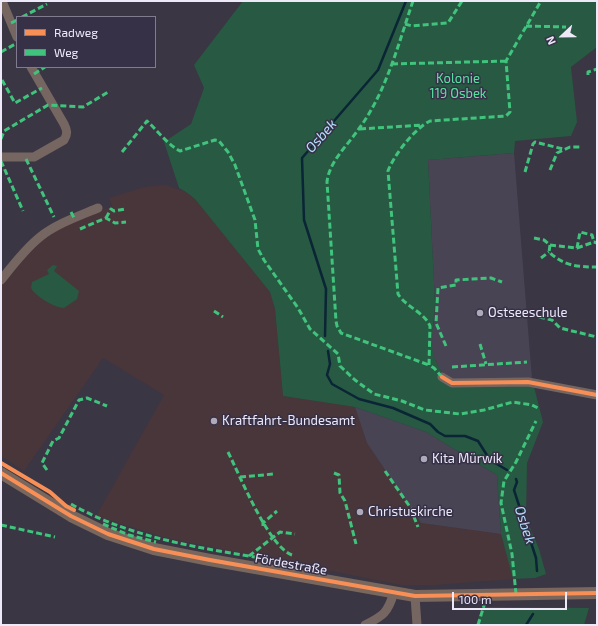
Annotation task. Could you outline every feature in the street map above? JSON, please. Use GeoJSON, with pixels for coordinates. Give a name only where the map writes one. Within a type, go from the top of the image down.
{"type":"FeatureCollection","features":[{"type":"Feature","properties":{"kind":"main road","name":"Fördestraße"},"geometry":{"type":"LineString","coordinates":[[1,473],[71,516],[108,534],[132,543],[210,560],[415,596],[597,593]]}},
{"type":"Feature","properties":{"kind":"street"},"geometry":{"type":"LineString","coordinates":[[2,1],[16,35]]}},
{"type":"Feature","properties":{"kind":"street"},"geometry":{"type":"LineString","coordinates":[[1,156],[26,159],[34,157],[64,140],[67,136],[67,129],[32,68]]}},
{"type":"Feature","properties":{"kind":"street"},"geometry":{"type":"LineString","coordinates":[[1,280],[41,236],[69,220],[98,208]]}},
{"type":"Feature","properties":{"kind":"street"},"geometry":{"type":"LineString","coordinates":[[442,378],[452,383],[528,382],[597,395]]}},
{"type":"Feature","properties":{"kind":"street"},"geometry":{"type":"LineString","coordinates":[[365,625],[387,612],[394,592]]}},
{"type":"Feature","properties":{"kind":"street"},"geometry":{"type":"LineString","coordinates":[[415,596],[417,625]]}},
{"type":"Feature","properties":{"kind":"shaded area","name":"Ostseeschule"},"geometry":{"type":"Polygon","coordinates":[[[514,153],[532,379],[448,380],[440,370],[432,353],[431,332],[434,323],[435,303],[428,160],[514,153]]]}},
{"type":"Feature","properties":{"kind":"shaded area"},"geometry":{"type":"Polygon","coordinates":[[[166,185],[186,192],[195,199],[270,292],[275,309],[283,396],[355,407],[367,443],[421,523],[501,534],[513,579],[436,585],[401,585],[166,538],[96,516],[164,395],[103,358],[24,471],[1,456],[1,285],[18,264],[44,239],[63,227],[112,206],[109,198],[144,187],[166,185]]]}},
{"type":"Feature","properties":{"kind":"shaded area","name":"Kita Mürwik"},"geometry":{"type":"Polygon","coordinates":[[[355,407],[426,432],[497,475],[501,534],[421,523],[367,443],[355,407]]]}},
{"type":"Feature","properties":{"kind":"green space","name":"Kolonie 119 Osbek"},"geometry":{"type":"Polygon","coordinates":[[[243,1],[595,1],[597,5],[597,47],[571,67],[577,122],[571,136],[515,141],[514,153],[428,160],[435,303],[432,334],[433,352],[436,361],[448,380],[532,379],[543,422],[527,463],[526,518],[539,549],[546,574],[535,578],[513,579],[501,534],[497,475],[426,432],[355,407],[283,396],[275,309],[270,292],[195,199],[179,188],[164,142],[191,124],[204,88],[194,65],[243,1]]]}},
{"type":"Feature","properties":{"kind":"green space"},"geometry":{"type":"Polygon","coordinates":[[[53,265],[57,266],[54,271],[79,291],[77,299],[64,308],[46,301],[31,288],[32,282],[49,274],[47,270],[53,265]]]}},
{"type":"Feature","properties":{"kind":"green space"},"geometry":{"type":"Polygon","coordinates":[[[482,607],[589,608],[584,625],[476,625],[482,607]]]}},
{"type":"Feature","properties":{"kind":"waterway","name":"Osbek"},"geometry":{"type":"LineString","coordinates":[[325,336],[326,289],[304,220],[302,158],[378,70],[406,1]]}},
{"type":"Feature","properties":{"kind":"waterway","name":"Osbek"},"geometry":{"type":"LineString","coordinates":[[328,351],[330,364],[327,375],[332,384],[359,399],[393,408],[430,424],[438,432],[445,436],[465,436],[478,441],[490,460],[507,470]]}},
{"type":"Feature","properties":{"kind":"waterway","name":"Osbek"},"geometry":{"type":"LineString","coordinates":[[516,479],[517,482],[514,490],[536,558],[537,571]]}},
{"type":"Feature","properties":{"kind":"waterway","name":"Osbek"},"geometry":{"type":"LineString","coordinates":[[526,625],[533,614]]}},
{"type":"Feature","properties":{"kind":"marked path"},"geometry":{"type":"LineString","coordinates":[[413,1],[384,85],[368,116],[339,154],[331,168],[327,182],[337,326],[341,333],[429,365]]}},
{"type":"Feature","properties":{"kind":"marked path"},"geometry":{"type":"LineString","coordinates":[[405,24],[412,26],[448,23],[462,1]]}},
{"type":"Feature","properties":{"kind":"marked path"},"geometry":{"type":"LineString","coordinates":[[442,377],[429,365],[430,326],[424,317],[401,299],[398,294],[388,171],[405,143],[411,136],[430,121],[506,116],[510,112],[506,61],[541,1]]}},
{"type":"Feature","properties":{"kind":"marked path"},"geometry":{"type":"LineString","coordinates":[[24,16],[47,4]]}},
{"type":"Feature","properties":{"kind":"marked path"},"geometry":{"type":"LineString","coordinates":[[11,23],[16,20]]}},
{"type":"Feature","properties":{"kind":"marked path"},"geometry":{"type":"LineString","coordinates":[[526,26],[566,27]]}},
{"type":"Feature","properties":{"kind":"marked path"},"geometry":{"type":"LineString","coordinates":[[1,52],[16,44]]}},
{"type":"Feature","properties":{"kind":"marked path"},"geometry":{"type":"LineString","coordinates":[[392,64],[506,61]]}},
{"type":"Feature","properties":{"kind":"marked path"},"geometry":{"type":"LineString","coordinates":[[34,74],[43,68]]}},
{"type":"Feature","properties":{"kind":"marked path"},"geometry":{"type":"LineString","coordinates":[[588,75],[588,72],[597,69]]}},
{"type":"Feature","properties":{"kind":"marked path"},"geometry":{"type":"LineString","coordinates":[[2,80],[15,103],[42,88]]}},
{"type":"Feature","properties":{"kind":"marked path"},"geometry":{"type":"LineString","coordinates":[[1,139],[4,131],[48,105],[83,107],[110,91]]}},
{"type":"Feature","properties":{"kind":"marked path"},"geometry":{"type":"LineString","coordinates":[[122,152],[147,121],[167,141],[180,151],[215,140],[219,141],[228,152],[235,165],[255,220],[258,249],[264,260],[298,308],[310,329],[338,354],[340,366],[355,380],[374,394],[402,401],[425,410],[460,414],[484,410],[513,402],[532,405],[538,408]]}},
{"type":"Feature","properties":{"kind":"marked path"},"geometry":{"type":"LineString","coordinates":[[360,129],[423,125]]}},
{"type":"Feature","properties":{"kind":"marked path"},"geometry":{"type":"LineString","coordinates":[[525,172],[533,144],[535,142],[563,149]]}},
{"type":"Feature","properties":{"kind":"marked path"},"geometry":{"type":"LineString","coordinates":[[550,170],[557,153],[570,147],[581,147]]}},
{"type":"Feature","properties":{"kind":"marked path"},"geometry":{"type":"LineString","coordinates":[[26,159],[54,217]]}},
{"type":"Feature","properties":{"kind":"marked path"},"geometry":{"type":"LineString","coordinates":[[1,161],[23,211]]}},
{"type":"Feature","properties":{"kind":"marked path"},"geometry":{"type":"LineString","coordinates":[[106,218],[111,209],[114,211],[125,209]]}},
{"type":"Feature","properties":{"kind":"marked path"},"geometry":{"type":"LineString","coordinates":[[71,212],[74,218]]}},
{"type":"Feature","properties":{"kind":"marked path"},"geometry":{"type":"LineString","coordinates":[[80,229],[106,218],[115,223],[126,222]]}},
{"type":"Feature","properties":{"kind":"marked path"},"geometry":{"type":"LineString","coordinates":[[534,238],[544,240],[550,245],[577,248],[580,232],[592,235],[594,242]]}},
{"type":"Feature","properties":{"kind":"marked path"},"geometry":{"type":"LineString","coordinates":[[577,248],[594,242],[597,243]]}},
{"type":"Feature","properties":{"kind":"marked path"},"geometry":{"type":"LineString","coordinates":[[550,245],[549,252],[566,263],[583,267],[597,267]]}},
{"type":"Feature","properties":{"kind":"marked path"},"geometry":{"type":"LineString","coordinates":[[541,258],[549,252]]}},
{"type":"Feature","properties":{"kind":"marked path"},"geometry":{"type":"LineString","coordinates":[[446,346],[436,323],[438,288],[456,285],[456,280],[491,278],[502,282]]}},
{"type":"Feature","properties":{"kind":"marked path"},"geometry":{"type":"LineString","coordinates":[[214,311],[223,317]]}},
{"type":"Feature","properties":{"kind":"marked path"},"geometry":{"type":"LineString","coordinates":[[539,317],[552,320],[560,328],[597,337]]}},
{"type":"Feature","properties":{"kind":"marked path"},"geometry":{"type":"LineString","coordinates":[[480,344],[486,364]]}},
{"type":"Feature","properties":{"kind":"marked path"},"geometry":{"type":"LineString","coordinates":[[452,367],[527,362]]}},
{"type":"Feature","properties":{"kind":"marked path"},"geometry":{"type":"LineString","coordinates":[[47,470],[42,463],[53,441],[59,438],[79,400],[87,398],[107,406]]}},
{"type":"Feature","properties":{"kind":"marked path"},"geometry":{"type":"LineString","coordinates":[[516,594],[512,554],[501,503],[504,481],[516,462],[536,421]]}},
{"type":"Feature","properties":{"kind":"marked path"},"geometry":{"type":"LineString","coordinates":[[228,452],[247,493],[265,525],[274,539],[283,549],[292,555]]}},
{"type":"Feature","properties":{"kind":"marked path"},"geometry":{"type":"LineString","coordinates":[[385,471],[410,507],[418,527]]}},
{"type":"Feature","properties":{"kind":"marked path"},"geometry":{"type":"LineString","coordinates":[[334,473],[339,475],[340,493],[345,501],[356,544]]}},
{"type":"Feature","properties":{"kind":"marked path"},"geometry":{"type":"LineString","coordinates":[[240,477],[274,474]]}},
{"type":"Feature","properties":{"kind":"marked path"},"geometry":{"type":"LineString","coordinates":[[71,504],[96,517],[150,536],[206,549],[290,563]]}},
{"type":"Feature","properties":{"kind":"marked path"},"geometry":{"type":"LineString","coordinates":[[263,526],[263,523],[277,511]]}},
{"type":"Feature","properties":{"kind":"marked path"},"geometry":{"type":"LineString","coordinates":[[103,524],[129,535],[156,542]]}},
{"type":"Feature","properties":{"kind":"marked path"},"geometry":{"type":"LineString","coordinates":[[1,525],[55,537]]}},
{"type":"Feature","properties":{"kind":"marked path"},"geometry":{"type":"LineString","coordinates":[[249,556],[280,532],[295,534]]}},
{"type":"Feature","properties":{"kind":"marked path"},"geometry":{"type":"LineString","coordinates":[[478,625],[487,596]]}},
{"type":"Feature","properties":{"kind":"cycle path"},"geometry":{"type":"LineString","coordinates":[[442,377],[452,383],[528,382],[597,395]]}},
{"type":"Feature","properties":{"kind":"cycle path"},"geometry":{"type":"LineString","coordinates":[[1,463],[50,492],[66,506],[74,510]]}},
{"type":"Feature","properties":{"kind":"cycle path"},"geometry":{"type":"LineString","coordinates":[[1,473],[71,516],[108,534],[154,549],[415,596],[597,593]]}},
{"type":"Feature","properties":{"kind":"place","name":"Ostseeschule"},"geometry":{"type":"Point","coordinates":[480,313]}},
{"type":"Feature","properties":{"kind":"place","name":"Kraftfahrt-Bundesamt"},"geometry":{"type":"Point","coordinates":[214,421]}},
{"type":"Feature","properties":{"kind":"place","name":"Kita Mürwik"},"geometry":{"type":"Point","coordinates":[424,459]}},
{"type":"Feature","properties":{"kind":"place","name":"Christuskirche"},"geometry":{"type":"Point","coordinates":[360,512]}}]}
